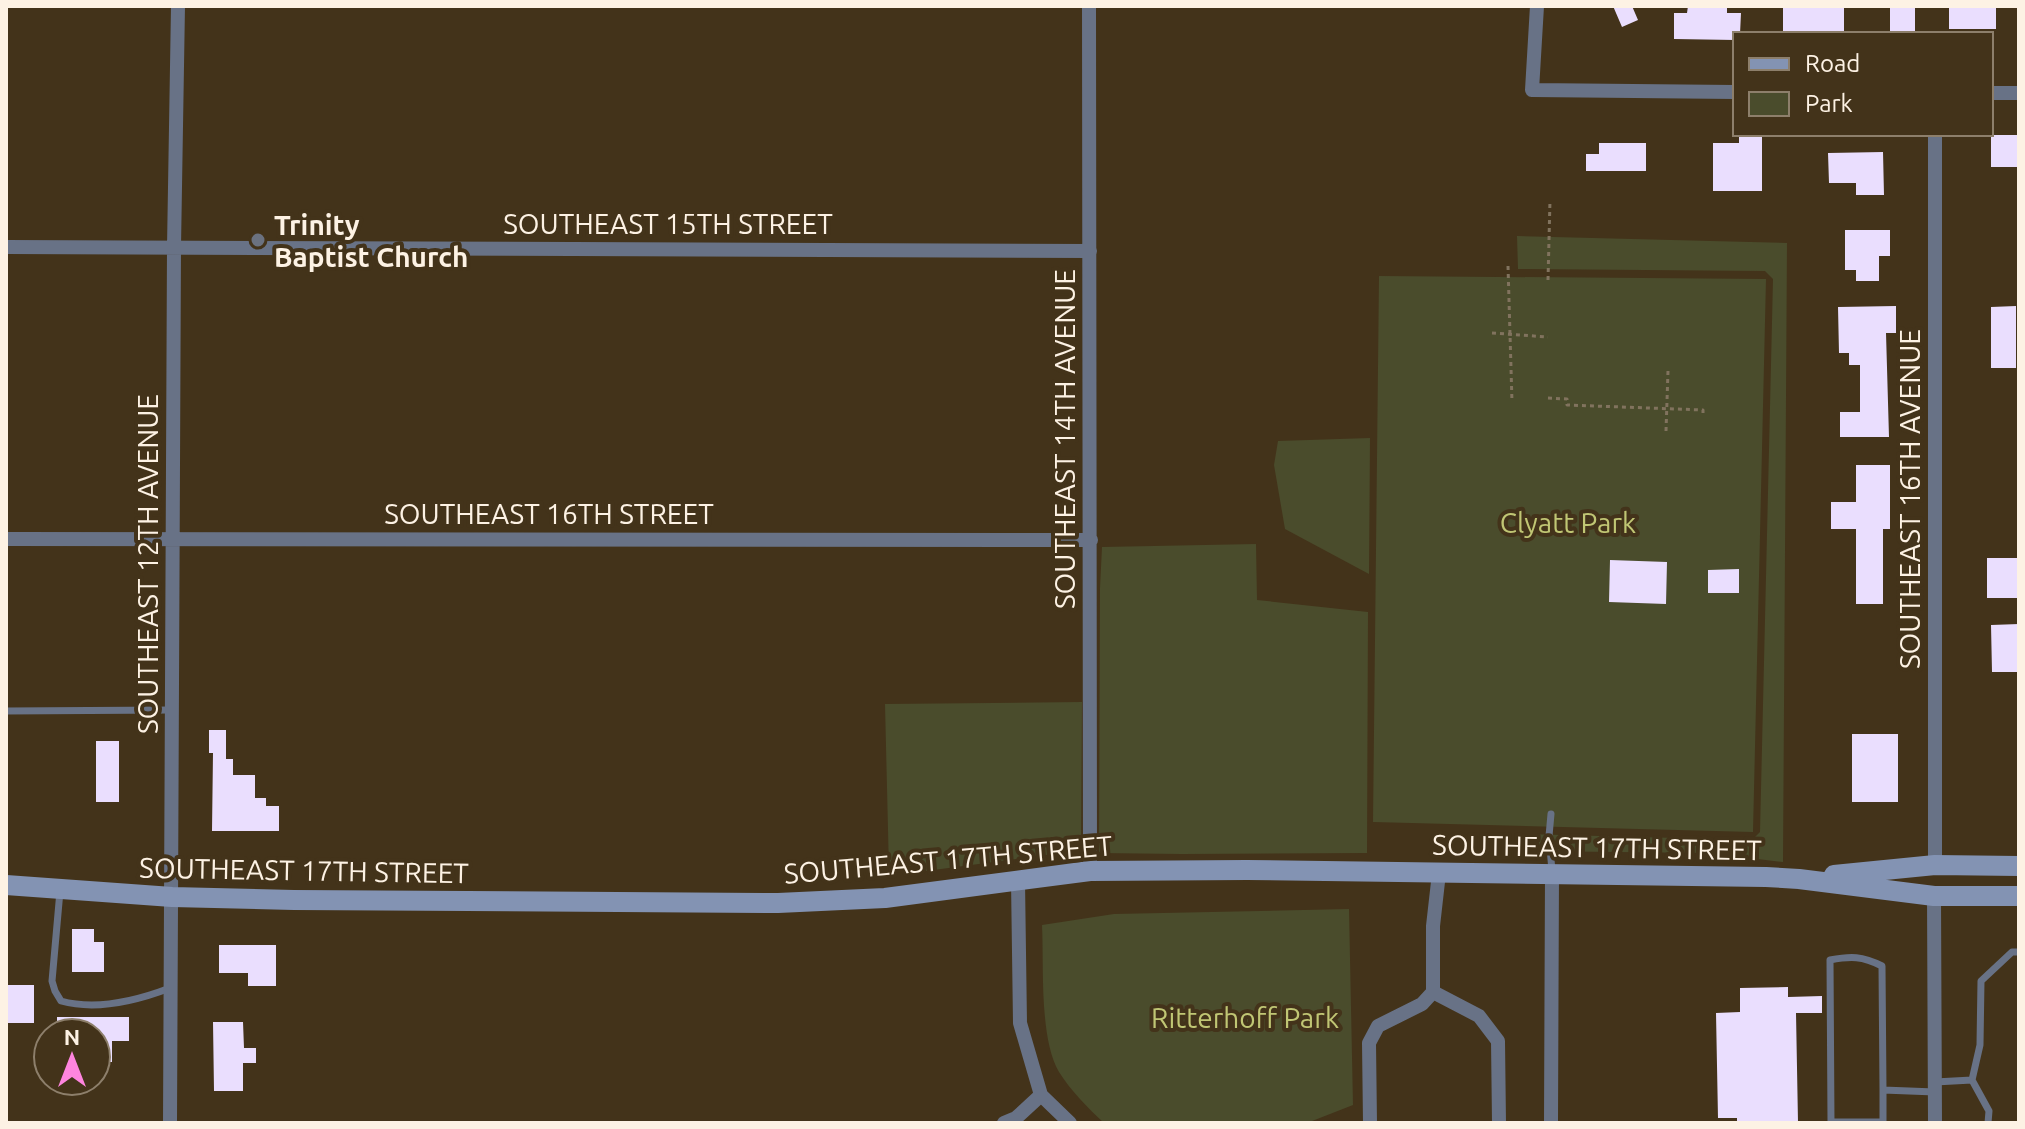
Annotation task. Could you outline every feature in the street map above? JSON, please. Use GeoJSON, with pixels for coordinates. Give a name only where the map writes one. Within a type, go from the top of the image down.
{"type":"FeatureCollection","features":[{"type":"Feature","properties":{"kind":"main road","name":"SOUTHEAST 17TH STREET"},"geometry":{"type":"LineString","coordinates":[[1799,879],[1935,865],[2019,866]]}},
{"type":"Feature","properties":{"kind":"main road","name":"SOUTHEAST 17TH STREET"},"geometry":{"type":"LineString","coordinates":[[6,885],[172,897],[778,903],[885,898],[1090,871],[1247,870],[1799,879],[1934,896],[2019,896]]}},
{"type":"Feature","properties":{"kind":"street","name":"SOUTHEAST 12TH AVENUE"},"geometry":{"type":"LineString","coordinates":[[170,1123],[178,6]]}},
{"type":"Feature","properties":{"kind":"street","name":"SOUTHEAST 14TH AVENUE"},"geometry":{"type":"LineString","coordinates":[[1089,6],[1090,871]]}},
{"type":"Feature","properties":{"kind":"street"},"geometry":{"type":"LineString","coordinates":[[1537,6],[1532,90],[1733,92]]}},
{"type":"Feature","properties":{"kind":"street"},"geometry":{"type":"LineString","coordinates":[[1993,93],[2019,93]]}},
{"type":"Feature","properties":{"kind":"street","name":"SOUTHEAST 16TH AVENUE"},"geometry":{"type":"LineString","coordinates":[[1935,136],[1935,865]]}},
{"type":"Feature","properties":{"kind":"street","name":"SOUTHEAST 15TH STREET"},"geometry":{"type":"LineString","coordinates":[[6,247],[1090,251]]}},
{"type":"Feature","properties":{"kind":"street","name":"SOUTHEAST 16TH STREET"},"geometry":{"type":"LineString","coordinates":[[6,539],[1091,540]]}},
{"type":"Feature","properties":{"kind":"street"},"geometry":{"type":"LineString","coordinates":[[1370,1123],[1369,1043],[1378,1026],[1422,1004],[1433,992],[1433,926],[1439,873]]}},
{"type":"Feature","properties":{"kind":"street"},"geometry":{"type":"LineString","coordinates":[[1551,1123],[1552,873]]}},
{"type":"Feature","properties":{"kind":"street"},"geometry":{"type":"LineString","coordinates":[[1018,881],[1020,1023],[1041,1095],[1070,1123]]}},
{"type":"Feature","properties":{"kind":"street"},"geometry":{"type":"LineString","coordinates":[[1934,896],[1935,1123]]}},
{"type":"Feature","properties":{"kind":"street"},"geometry":{"type":"LineString","coordinates":[[1433,992],[1479,1016],[1498,1041],[1499,1123]]}},
{"type":"Feature","properties":{"kind":"street"},"geometry":{"type":"LineString","coordinates":[[1004,1123],[1016,1118],[1041,1095]]}},
{"type":"Feature","properties":{"kind":"lane"},"geometry":{"type":"LineString","coordinates":[[6,711],[172,710]]}},
{"type":"Feature","properties":{"kind":"lane"},"geometry":{"type":"LineString","coordinates":[[1551,814],[1552,873]]}},
{"type":"Feature","properties":{"kind":"lane"},"geometry":{"type":"LineString","coordinates":[[60,889],[52,981],[61,1001],[74,1005],[119,1003],[171,987]]}},
{"type":"Feature","properties":{"kind":"lane"},"geometry":{"type":"LineString","coordinates":[[1988,1123],[1989,1111],[1972,1080],[1980,1045],[1981,981],[2012,952],[2019,952]]}},
{"type":"Feature","properties":{"kind":"lane"},"geometry":{"type":"LineString","coordinates":[[1865,958],[1882,966],[1883,1090],[1883,1122],[1831,1122],[1830,960],[1865,958]]}},
{"type":"Feature","properties":{"kind":"lane"},"geometry":{"type":"LineString","coordinates":[[1883,1090],[1935,1087],[1972,1080]]}},
{"type":"Feature","properties":{"kind":"path"},"geometry":{"type":"LineString","coordinates":[[1548,280],[1550,200]]}},
{"type":"Feature","properties":{"kind":"path"},"geometry":{"type":"LineString","coordinates":[[1508,266],[1512,402]]}},
{"type":"Feature","properties":{"kind":"path"},"geometry":{"type":"LineString","coordinates":[[1492,333],[1548,337]]}},
{"type":"Feature","properties":{"kind":"path"},"geometry":{"type":"LineString","coordinates":[[1666,431],[1668,371]]}},
{"type":"Feature","properties":{"kind":"path"},"geometry":{"type":"LineString","coordinates":[[1548,398],[1567,399],[1567,405],[1703,410],[1703,413]]}},
{"type":"Feature","properties":{"kind":"green space"},"geometry":{"type":"Polygon","coordinates":[[[1517,236],[1787,243],[1783,862],[1708,853],[1523,851],[1523,834],[1752,840],[1760,832],[1773,279],[1765,271],[1518,269],[1517,236]]]}},
{"type":"Feature","properties":{"kind":"green space","name":"Clyatt Park"},"geometry":{"type":"Polygon","coordinates":[[[1379,276],[1766,279],[1753,832],[1373,822],[1379,276]]]}},
{"type":"Feature","properties":{"kind":"green space"},"geometry":{"type":"Polygon","coordinates":[[[1370,438],[1369,574],[1285,529],[1274,465],[1278,441],[1370,438]]]}},
{"type":"Feature","properties":{"kind":"green space"},"geometry":{"type":"Polygon","coordinates":[[[1256,544],[1257,600],[1368,612],[1367,853],[1099,853],[1102,547],[1256,544]]]}},
{"type":"Feature","properties":{"kind":"green space"},"geometry":{"type":"Polygon","coordinates":[[[1082,702],[1081,852],[926,871],[889,871],[885,704],[1082,702]]]}},
{"type":"Feature","properties":{"kind":"green space","name":"Ritterhoff Park"},"geometry":{"type":"Polygon","coordinates":[[[1349,909],[1353,1105],[1307,1123],[1104,1123],[1059,1072],[1045,1021],[1042,925],[1114,914],[1349,909]]]}},
{"type":"Feature","properties":{"kind":"building"},"geometry":{"type":"Polygon","coordinates":[[[1613,6],[1632,6],[1638,20],[1622,27],[1613,6]]]}},
{"type":"Feature","properties":{"kind":"building"},"geometry":{"type":"Polygon","coordinates":[[[1688,6],[1727,6],[1727,13],[1741,13],[1740,32],[1733,32],[1733,40],[1674,39],[1674,13],[1687,13],[1688,6]]]}},
{"type":"Feature","properties":{"kind":"building"},"geometry":{"type":"Polygon","coordinates":[[[1783,6],[1844,7],[1844,32],[1783,32],[1783,6]]]}},
{"type":"Feature","properties":{"kind":"building"},"geometry":{"type":"Polygon","coordinates":[[[1890,6],[1915,6],[1915,32],[1890,32],[1890,6]]]}},
{"type":"Feature","properties":{"kind":"building"},"geometry":{"type":"Polygon","coordinates":[[[1949,6],[1996,6],[1996,29],[1949,29],[1949,6]]]}},
{"type":"Feature","properties":{"kind":"building"},"geometry":{"type":"Polygon","coordinates":[[[2019,135],[2019,167],[1991,167],[1991,136],[2019,135]]]}},
{"type":"Feature","properties":{"kind":"building"},"geometry":{"type":"Polygon","coordinates":[[[1739,136],[1762,136],[1762,191],[1713,191],[1713,143],[1739,143],[1739,136]]]}},
{"type":"Feature","properties":{"kind":"building"},"geometry":{"type":"Polygon","coordinates":[[[1599,143],[1646,143],[1646,171],[1586,171],[1586,154],[1599,154],[1599,143]]]}},
{"type":"Feature","properties":{"kind":"building"},"geometry":{"type":"Polygon","coordinates":[[[1883,152],[1884,195],[1856,195],[1856,183],[1829,183],[1828,153],[1883,152]]]}},
{"type":"Feature","properties":{"kind":"building"},"geometry":{"type":"Polygon","coordinates":[[[1845,230],[1890,230],[1890,256],[1879,256],[1879,281],[1856,281],[1856,270],[1845,270],[1845,230]]]}},
{"type":"Feature","properties":{"kind":"building"},"geometry":{"type":"Polygon","coordinates":[[[1896,306],[1896,333],[1886,333],[1889,437],[1840,437],[1840,412],[1860,412],[1860,365],[1849,365],[1849,353],[1839,353],[1838,307],[1896,306]]]}},
{"type":"Feature","properties":{"kind":"building"},"geometry":{"type":"Polygon","coordinates":[[[2016,306],[2016,368],[1991,368],[1991,307],[2016,306]]]}},
{"type":"Feature","properties":{"kind":"building"},"geometry":{"type":"Polygon","coordinates":[[[1856,465],[1890,465],[1890,529],[1883,529],[1883,604],[1856,604],[1856,529],[1831,529],[1831,502],[1856,502],[1856,465]]]}},
{"type":"Feature","properties":{"kind":"building"},"geometry":{"type":"Polygon","coordinates":[[[1987,558],[2018,558],[2018,598],[1987,598],[1987,558]]]}},
{"type":"Feature","properties":{"kind":"building"},"geometry":{"type":"Polygon","coordinates":[[[1610,560],[1667,562],[1666,604],[1609,602],[1610,560]]]}},
{"type":"Feature","properties":{"kind":"building"},"geometry":{"type":"Polygon","coordinates":[[[1739,569],[1739,593],[1708,593],[1708,570],[1739,569]]]}},
{"type":"Feature","properties":{"kind":"building"},"geometry":{"type":"Polygon","coordinates":[[[2019,624],[2019,672],[1992,672],[1991,625],[2019,624]]]}},
{"type":"Feature","properties":{"kind":"building"},"geometry":{"type":"Polygon","coordinates":[[[209,730],[226,730],[226,759],[233,759],[233,775],[255,775],[255,798],[266,798],[266,806],[279,806],[279,831],[212,831],[213,753],[209,753],[209,730]]]}},
{"type":"Feature","properties":{"kind":"building"},"geometry":{"type":"Polygon","coordinates":[[[1852,734],[1898,734],[1898,802],[1852,802],[1852,734]]]}},
{"type":"Feature","properties":{"kind":"building"},"geometry":{"type":"Polygon","coordinates":[[[96,741],[119,741],[119,802],[96,802],[96,741]]]}},
{"type":"Feature","properties":{"kind":"building"},"geometry":{"type":"Polygon","coordinates":[[[72,929],[94,929],[94,942],[104,942],[104,972],[72,972],[72,929]]]}},
{"type":"Feature","properties":{"kind":"building"},"geometry":{"type":"Polygon","coordinates":[[[219,945],[276,945],[276,986],[248,986],[248,973],[219,973],[219,945]]]}},
{"type":"Feature","properties":{"kind":"building"},"geometry":{"type":"Polygon","coordinates":[[[6,985],[34,985],[32,1023],[6,1023],[6,985]]]}},
{"type":"Feature","properties":{"kind":"building"},"geometry":{"type":"Polygon","coordinates":[[[1788,987],[1788,997],[1822,996],[1822,1013],[1796,1013],[1798,1122],[1737,1123],[1737,1118],[1718,1118],[1716,1013],[1740,1012],[1740,988],[1788,987]]]}},
{"type":"Feature","properties":{"kind":"building"},"geometry":{"type":"Polygon","coordinates":[[[112,1017],[129,1017],[129,1041],[112,1041],[112,1017]]]}},
{"type":"Feature","properties":{"kind":"building"},"geometry":{"type":"Polygon","coordinates":[[[213,1022],[243,1022],[244,1048],[256,1048],[256,1063],[243,1063],[243,1091],[214,1091],[213,1022]]]}},
{"type":"Feature","properties":{"kind":"place","name":"Trinity Baptist Church"},"geometry":{"type":"Point","coordinates":[258,240]}}]}
